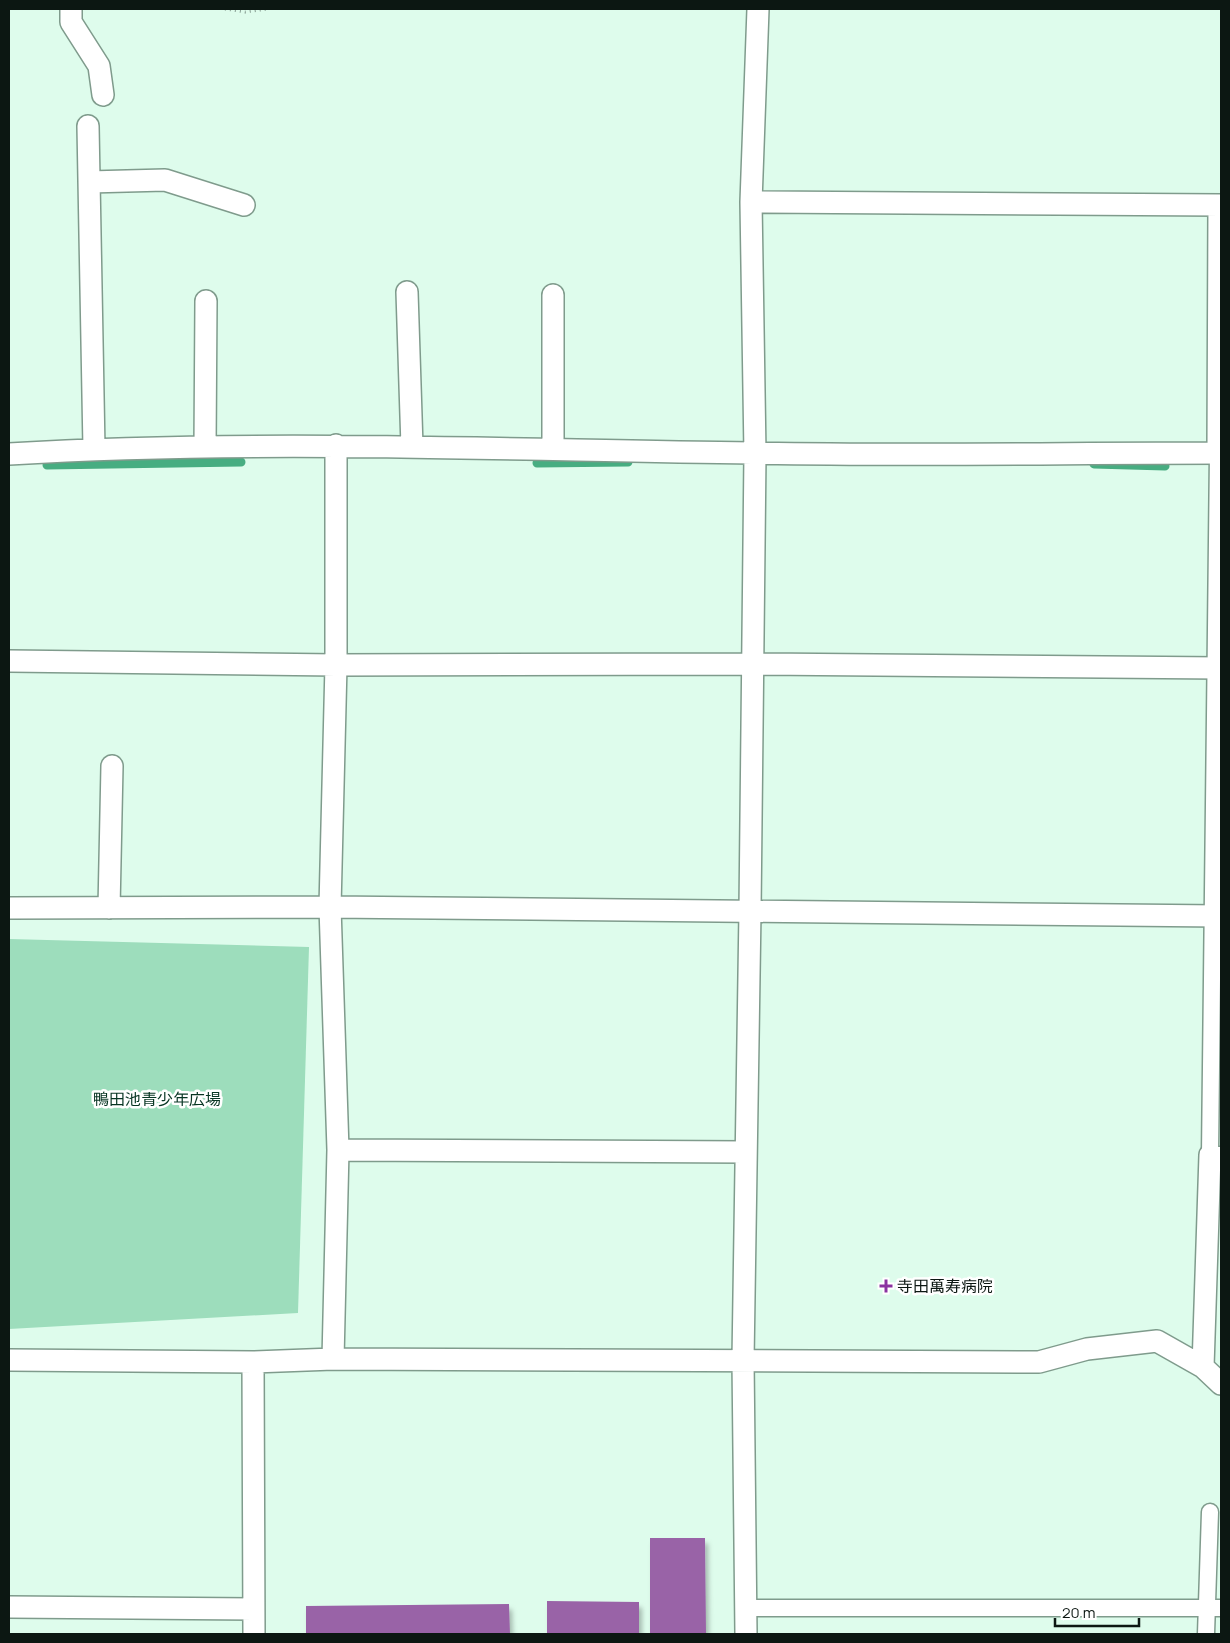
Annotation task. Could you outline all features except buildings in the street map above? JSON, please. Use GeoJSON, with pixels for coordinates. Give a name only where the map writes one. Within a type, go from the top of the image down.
{"type":"FeatureCollection","features":[{"type":"Feature","properties":{"kind":"street"},"geometry":{"type":"LineString","coordinates":[[71,9],[72,22],[99,66],[103,95]]}},
{"type":"Feature","properties":{"kind":"street"},"geometry":{"type":"LineString","coordinates":[[746,1634],[742,1360],[750,911],[755,454],[750,202],[758,9]]}},
{"type":"Feature","properties":{"kind":"street"},"geometry":{"type":"LineString","coordinates":[[88,126],[94,449]]}},
{"type":"Feature","properties":{"kind":"street"},"geometry":{"type":"LineString","coordinates":[[89,182],[165,180],[244,205]]}},
{"type":"Feature","properties":{"kind":"street"},"geometry":{"type":"LineString","coordinates":[[750,202],[1220,205],[1216,1155],[1203,1367]]}},
{"type":"Feature","properties":{"kind":"street"},"geometry":{"type":"LineString","coordinates":[[407,292],[412,446]]}},
{"type":"Feature","properties":{"kind":"street"},"geometry":{"type":"LineString","coordinates":[[552,449],[553,295]]}},
{"type":"Feature","properties":{"kind":"street"},"geometry":{"type":"LineString","coordinates":[[205,447],[206,301]]}},
{"type":"Feature","properties":{"kind":"street"},"geometry":{"type":"LineString","coordinates":[[9,454],[94,449],[336,445],[755,454],[1220,453]]}},
{"type":"Feature","properties":{"kind":"street"},"geometry":{"type":"LineString","coordinates":[[333,1359],[338,1150],[330,907],[336,665],[336,445]]}},
{"type":"Feature","properties":{"kind":"street"},"geometry":{"type":"LineString","coordinates":[[9,660],[336,665],[753,664],[1218,668]]}},
{"type":"Feature","properties":{"kind":"street"},"geometry":{"type":"LineString","coordinates":[[109,908],[112,766]]}},
{"type":"Feature","properties":{"kind":"street"},"geometry":{"type":"LineString","coordinates":[[9,908],[330,907],[1217,916]]}},
{"type":"Feature","properties":{"kind":"street"},"geometry":{"type":"LineString","coordinates":[[338,1150],[746,1152]]}},
{"type":"Feature","properties":{"kind":"street"},"geometry":{"type":"LineString","coordinates":[[9,1360],[253,1362],[333,1359],[1039,1362],[1086,1349],[1157,1341],[1203,1367],[1221,1384]]}},
{"type":"Feature","properties":{"kind":"street"},"geometry":{"type":"LineString","coordinates":[[253,1362],[254,1634]]}},
{"type":"Feature","properties":{"kind":"street"},"geometry":{"type":"LineString","coordinates":[[1206,1634],[1214,1608],[1210,1512]]}},
{"type":"Feature","properties":{"kind":"street"},"geometry":{"type":"LineString","coordinates":[[9,1607],[253,1609]]}},
{"type":"Feature","properties":{"kind":"street"},"geometry":{"type":"LineString","coordinates":[[746,1608],[1214,1608]]}},
{"type":"Feature","properties":{"kind":"path"},"geometry":{"type":"LineString","coordinates":[[225,9],[245,12],[268,9]]}},
{"type":"Feature","properties":{"kind":"green space","name":"鴨田池青少年広場"},"geometry":{"type":"Polygon","coordinates":[[[9,939],[309,947],[298,1313],[9,1329],[9,939]]]}},
{"type":"Feature","properties":{"kind":"waterway"},"geometry":{"type":"LineString","coordinates":[[47,465],[241,462]]}},
{"type":"Feature","properties":{"kind":"waterway"},"geometry":{"type":"LineString","coordinates":[[537,463],[628,462]]}},
{"type":"Feature","properties":{"kind":"waterway"},"geometry":{"type":"LineString","coordinates":[[1094,464],[1165,466]]}},
{"type":"Feature","properties":{"kind":"place","name":"寺田萬寿病院"},"geometry":{"type":"Point","coordinates":[886,1286]}}]}
